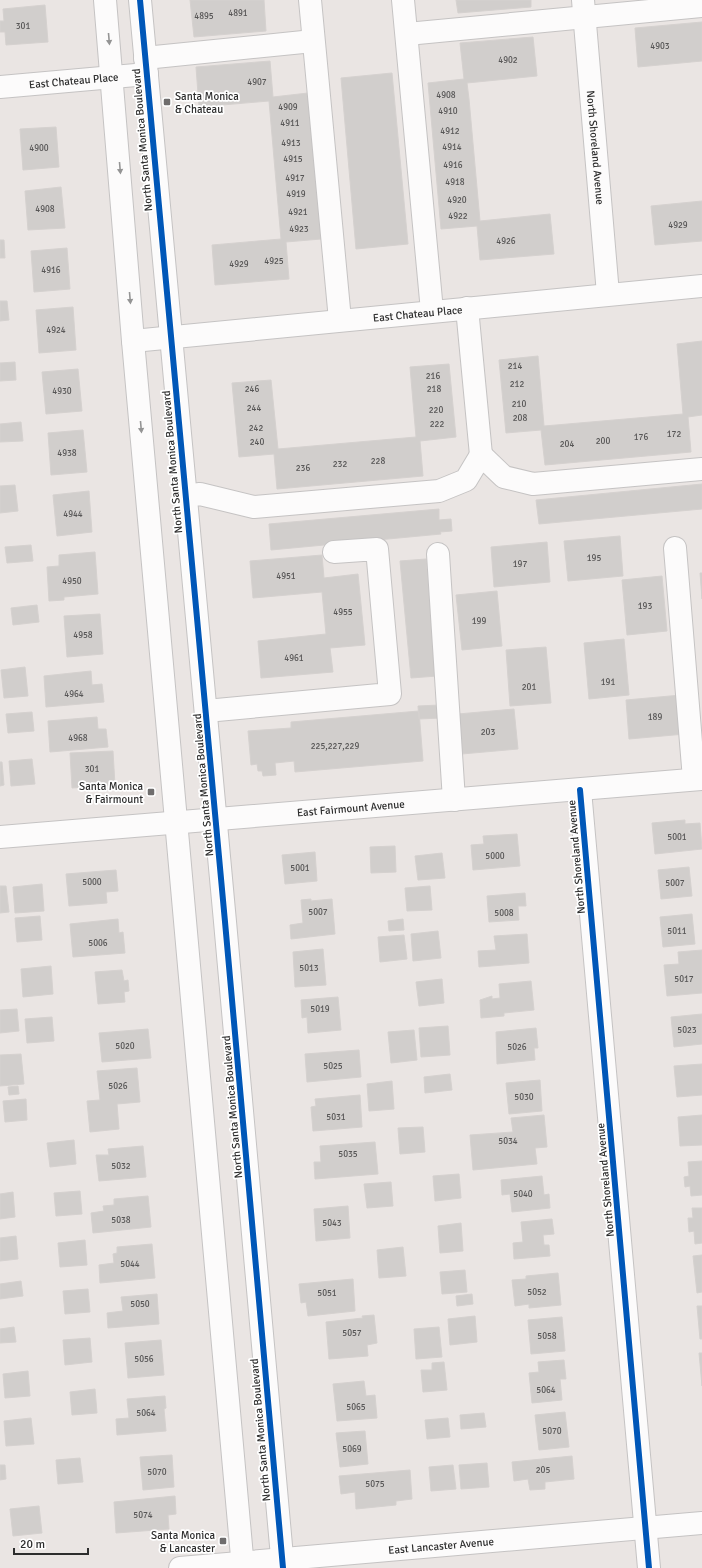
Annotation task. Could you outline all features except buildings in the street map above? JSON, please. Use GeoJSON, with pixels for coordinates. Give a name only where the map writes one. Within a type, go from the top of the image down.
{"type":"FeatureCollection","features":[{"type":"Feature","properties":{"kind":"street"},"geometry":{"type":"LineString","coordinates":[[105,0],[243,1565]]}},
{"type":"Feature","properties":{"kind":"street","name":"North Santa Monica Boulevard"},"geometry":{"type":"LineString","coordinates":[[140,0],[170,337],[216,818],[282,1564]]}},
{"type":"Feature","properties":{"kind":"street"},"geometry":{"type":"LineString","coordinates":[[310,0],[340,320]]}},
{"type":"Feature","properties":{"kind":"street"},"geometry":{"type":"LineString","coordinates":[[404,0],[432,312]]}},
{"type":"Feature","properties":{"kind":"street"},"geometry":{"type":"LineString","coordinates":[[407,34],[584,8],[702,6]]}},
{"type":"Feature","properties":{"kind":"street","name":"North Shoreland Avenue"},"geometry":{"type":"LineString","coordinates":[[584,8],[608,294]]}},
{"type":"Feature","properties":{"kind":"street","name":"East Chateau Place"},"geometry":{"type":"LineString","coordinates":[[0,87],[112,77],[146,66],[314,41]]}},
{"type":"Feature","properties":{"kind":"street","name":"East Chateau Place"},"geometry":{"type":"LineString","coordinates":[[134,341],[702,286]]}},
{"type":"Feature","properties":{"kind":"street"},"geometry":{"type":"LineString","coordinates":[[185,496],[200,494],[254,508],[439,491],[466,480],[481,456],[467,308]]}},
{"type":"Feature","properties":{"kind":"street"},"geometry":{"type":"LineString","coordinates":[[481,456],[504,477],[533,484],[702,469]]}},
{"type":"Feature","properties":{"kind":"street"},"geometry":{"type":"LineString","coordinates":[[676,548],[698,779]]}},
{"type":"Feature","properties":{"kind":"street"},"geometry":{"type":"LineString","coordinates":[[206,711],[390,694],[377,549],[334,552]]}},
{"type":"Feature","properties":{"kind":"street"},"geometry":{"type":"LineString","coordinates":[[438,554],[454,800]]}},
{"type":"Feature","properties":{"kind":"street","name":"East Fairmount Avenue"},"geometry":{"type":"LineString","coordinates":[[0,837],[177,821],[580,790],[698,779]]}},
{"type":"Feature","properties":{"kind":"street","name":"North Shoreland Avenue"},"geometry":{"type":"LineString","coordinates":[[580,790],[649,1568]]}},
{"type":"Feature","properties":{"kind":"street","name":"East Lancaster Avenue"},"geometry":{"type":"LineString","coordinates":[[180,1568],[282,1564],[702,1523]]}},
{"type":"Feature","properties":{"kind":"cycle path"},"geometry":{"type":"LineString","coordinates":[[140,0],[283,1568]]}},
{"type":"Feature","properties":{"kind":"cycle path"},"geometry":{"type":"LineString","coordinates":[[580,790],[649,1568]]}},
{"type":"Feature","properties":{"kind":"place","name":"Santa Monica & Chateau"},"geometry":{"type":"Point","coordinates":[167,102]}},
{"type":"Feature","properties":{"kind":"place","name":"Santa Monica & Fairmount"},"geometry":{"type":"Point","coordinates":[151,792]}},
{"type":"Feature","properties":{"kind":"place","name":"Santa Monica & Lancaster"},"geometry":{"type":"Point","coordinates":[223,1541]}}]}
